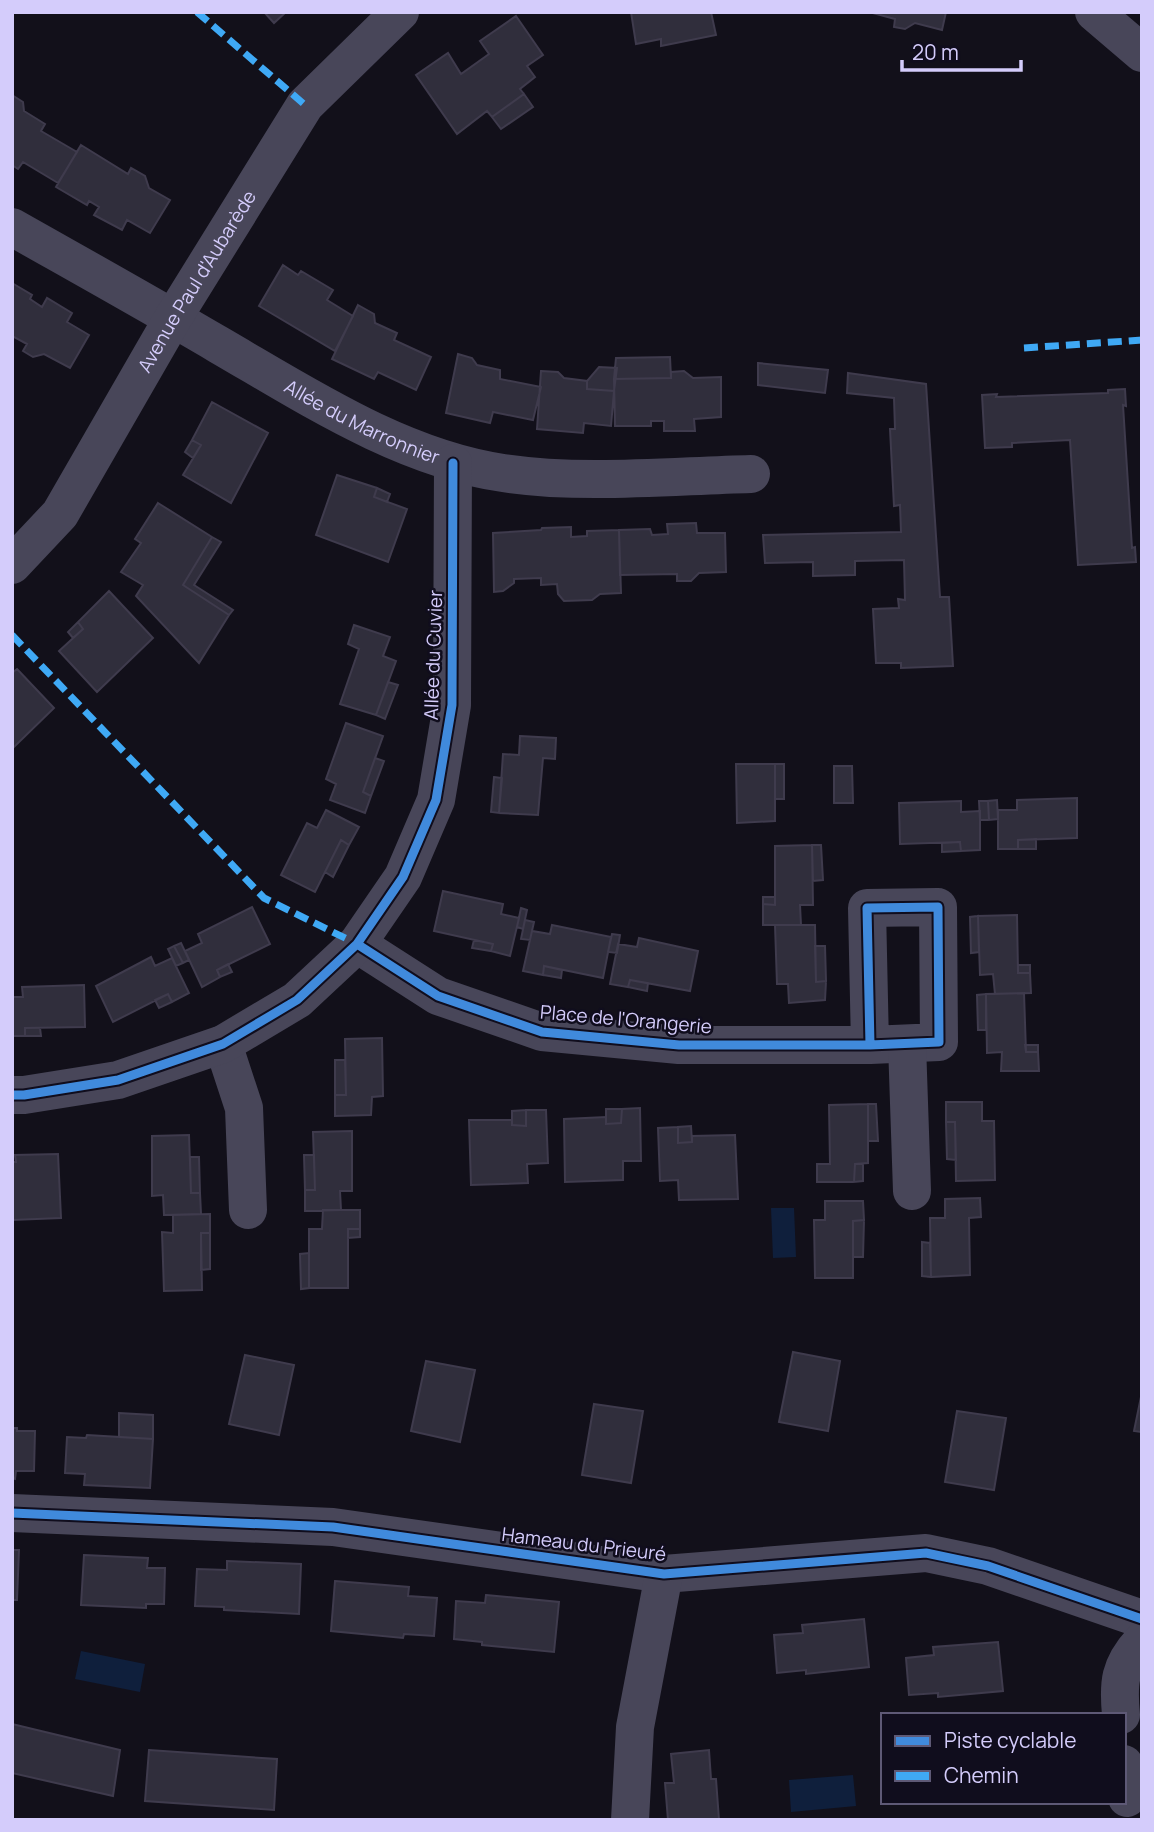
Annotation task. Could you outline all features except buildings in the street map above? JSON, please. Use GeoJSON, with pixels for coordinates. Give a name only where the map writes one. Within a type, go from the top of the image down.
{"type":"FeatureCollection","features":[{"type":"Feature","properties":{"kind":"street","name":"Avenue Paul d'Aubarède"},"geometry":{"type":"LineString","coordinates":[[12,565],[60,514],[173,318],[304,105],[400,12]]}},
{"type":"Feature","properties":{"kind":"street"},"geometry":{"type":"LineString","coordinates":[[1094,12],[1142,53]]}},
{"type":"Feature","properties":{"kind":"street","name":"Allée du Marronnier"},"geometry":{"type":"LineString","coordinates":[[12,227],[330,410],[453,463],[503,473],[571,479],[751,474]]}},
{"type":"Feature","properties":{"kind":"street","name":"Allée du Cuvier"},"geometry":{"type":"LineString","coordinates":[[12,1094],[24,1095],[118,1080],[223,1044],[297,1000],[357,944],[402,877],[436,800],[452,705],[453,463]]}},
{"type":"Feature","properties":{"kind":"street","name":"Place de l'Orangerie"},"geometry":{"type":"LineString","coordinates":[[357,944],[438,996],[542,1032],[679,1045],[870,1045],[939,1042],[938,907],[867,908],[870,1045]]}},
{"type":"Feature","properties":{"kind":"street"},"geometry":{"type":"LineString","coordinates":[[223,1044],[244,1108],[247,1210]]}},
{"type":"Feature","properties":{"kind":"street"},"geometry":{"type":"LineString","coordinates":[[907,1044],[912,1191]]}},
{"type":"Feature","properties":{"kind":"street","name":"Hameau du Prieuré"},"geometry":{"type":"LineString","coordinates":[[12,1513],[332,1527],[664,1574],[926,1553],[988,1566],[1142,1619]]}},
{"type":"Feature","properties":{"kind":"street","name":"Hameau du Prieuré"},"geometry":{"type":"LineString","coordinates":[[630,1820],[635,1727],[664,1574]]}},
{"type":"Feature","properties":{"kind":"street"},"geometry":{"type":"LineString","coordinates":[[1121,1713],[1118,1686],[1127,1657],[1142,1641]]}},
{"type":"Feature","properties":{"kind":"water"},"geometry":{"type":"Polygon","coordinates":[[[771,1208],[794,1208],[796,1257],[773,1258],[771,1208]]]}},
{"type":"Feature","properties":{"kind":"water"},"geometry":{"type":"Polygon","coordinates":[[[81,1651],[145,1664],[140,1692],[75,1679],[81,1651]]]}},
{"type":"Feature","properties":{"kind":"water"},"geometry":{"type":"Polygon","coordinates":[[[853,1775],[856,1806],[791,1812],[789,1780],[853,1775]]]}},
{"type":"Feature","properties":{"kind":"marked path"},"geometry":{"type":"LineString","coordinates":[[197,12],[305,105]]}},
{"type":"Feature","properties":{"kind":"marked path"},"geometry":{"type":"LineString","coordinates":[[1024,348],[1142,340]]}},
{"type":"Feature","properties":{"kind":"marked path"},"geometry":{"type":"LineString","coordinates":[[12,635],[264,898],[357,944]]}},
{"type":"Feature","properties":{"kind":"cycle path"},"geometry":{"type":"LineString","coordinates":[[12,1095],[118,1080],[223,1044],[297,1000],[357,944],[403,877],[436,800],[452,705],[453,463]]}},
{"type":"Feature","properties":{"kind":"cycle path"},"geometry":{"type":"LineString","coordinates":[[357,944],[438,996],[542,1032],[679,1045],[870,1045],[939,1042],[938,907],[867,908],[870,1045]]}},
{"type":"Feature","properties":{"kind":"cycle path"},"geometry":{"type":"LineString","coordinates":[[12,1513],[333,1527],[664,1574],[926,1553],[988,1566],[1142,1619]]}}]}
